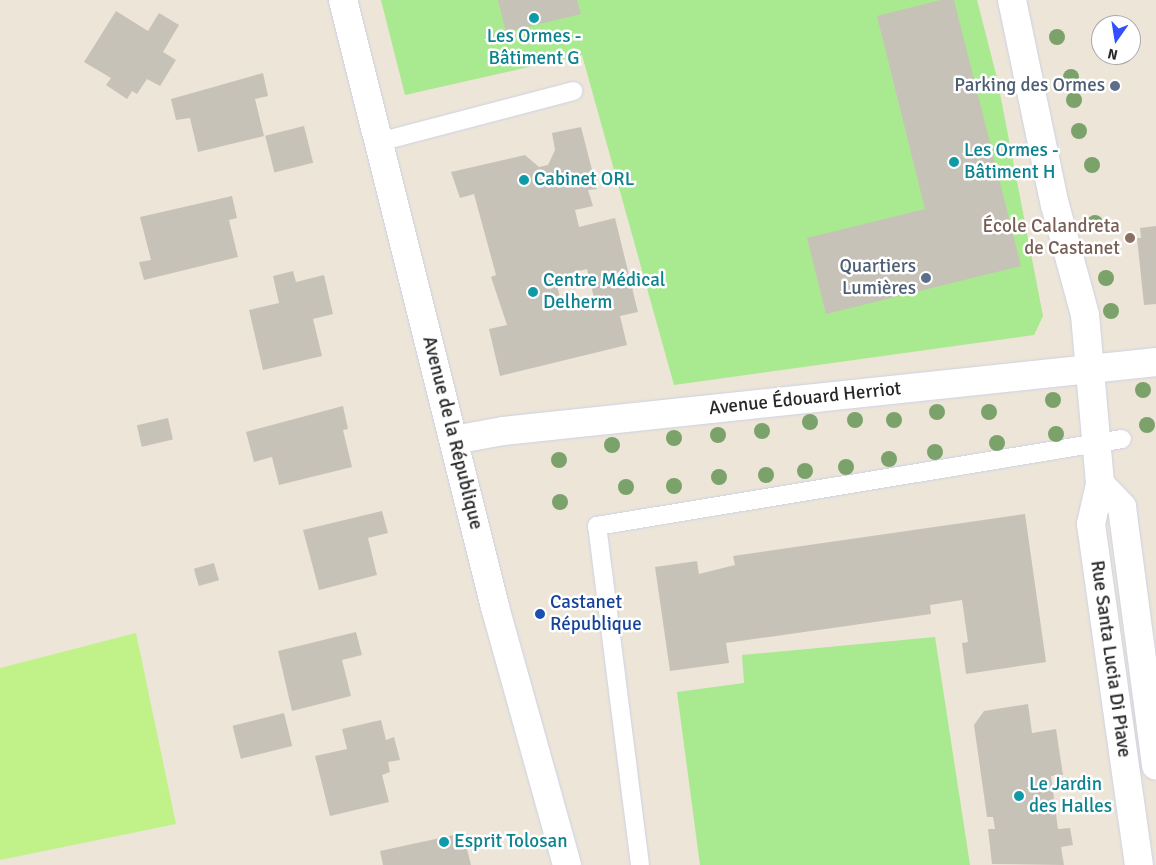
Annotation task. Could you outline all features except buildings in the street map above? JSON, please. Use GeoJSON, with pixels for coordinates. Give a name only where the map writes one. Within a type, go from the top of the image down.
{"type":"FeatureCollection","features":[{"type":"Feature","properties":{"kind":"street","name":"Avenue de la République"},"geometry":{"type":"LineString","coordinates":[[343,0],[454,440],[567,865]]}},
{"type":"Feature","properties":{"kind":"street","name":"Rue Santa Lucia Di Piave"},"geometry":{"type":"LineString","coordinates":[[1012,0],[1053,195],[1085,314],[1092,368],[1109,440],[1091,524],[1139,865]]}},
{"type":"Feature","properties":{"kind":"street","name":"Avenue Édouard Herriot"},"geometry":{"type":"LineString","coordinates":[[454,440],[504,430],[1156,362]]}},
{"type":"Feature","properties":{"kind":"street","name":"Rue Santa Lucia Di Piave"},"geometry":{"type":"LineString","coordinates":[[1100,484],[1122,507],[1156,766]]}},
{"type":"Feature","properties":{"kind":"lane"},"geometry":{"type":"LineString","coordinates":[[379,142],[573,91]]}},
{"type":"Feature","properties":{"kind":"lane"},"geometry":{"type":"LineString","coordinates":[[640,865],[597,526],[1109,440]]}},
{"type":"Feature","properties":{"kind":"green space"},"geometry":{"type":"Polygon","coordinates":[[[381,0],[977,0],[997,78],[1043,316],[1034,335],[674,385],[582,55],[405,95],[381,0]]]}},
{"type":"Feature","properties":{"kind":"green space"},"geometry":{"type":"Polygon","coordinates":[[[136,633],[176,824],[0,860],[0,668],[136,633]]]}},
{"type":"Feature","properties":{"kind":"green space"},"geometry":{"type":"Polygon","coordinates":[[[935,637],[970,865],[700,865],[677,692],[744,683],[742,655],[935,637]]]}},
{"type":"Feature","properties":{"kind":"place","name":"Les Ormes - Bâtiment G"},"geometry":{"type":"Point","coordinates":[534,18]}},
{"type":"Feature","properties":{"kind":"place","name":"Parking des Ormes"},"geometry":{"type":"Point","coordinates":[1115,86]}},
{"type":"Feature","properties":{"kind":"place","name":"Les Ormes - Bâtiment H"},"geometry":{"type":"Point","coordinates":[954,162]}},
{"type":"Feature","properties":{"kind":"place","name":"Cabinet ORL"},"geometry":{"type":"Point","coordinates":[524,180]}},
{"type":"Feature","properties":{"kind":"place","name":"École Calandreta de Castanet"},"geometry":{"type":"Point","coordinates":[1130,238]}},
{"type":"Feature","properties":{"kind":"place","name":"Quartiers Lumières"},"geometry":{"type":"Point","coordinates":[926,278]}},
{"type":"Feature","properties":{"kind":"place","name":"Centre Médical Delherm"},"geometry":{"type":"Point","coordinates":[533,292]}},
{"type":"Feature","properties":{"kind":"place","name":"Castanet République"},"geometry":{"type":"Point","coordinates":[540,614]}},
{"type":"Feature","properties":{"kind":"place","name":"Le Jardin des Halles"},"geometry":{"type":"Point","coordinates":[1019,796]}},
{"type":"Feature","properties":{"kind":"place","name":"Esprit Tolosan"},"geometry":{"type":"Point","coordinates":[444,842]}}]}
